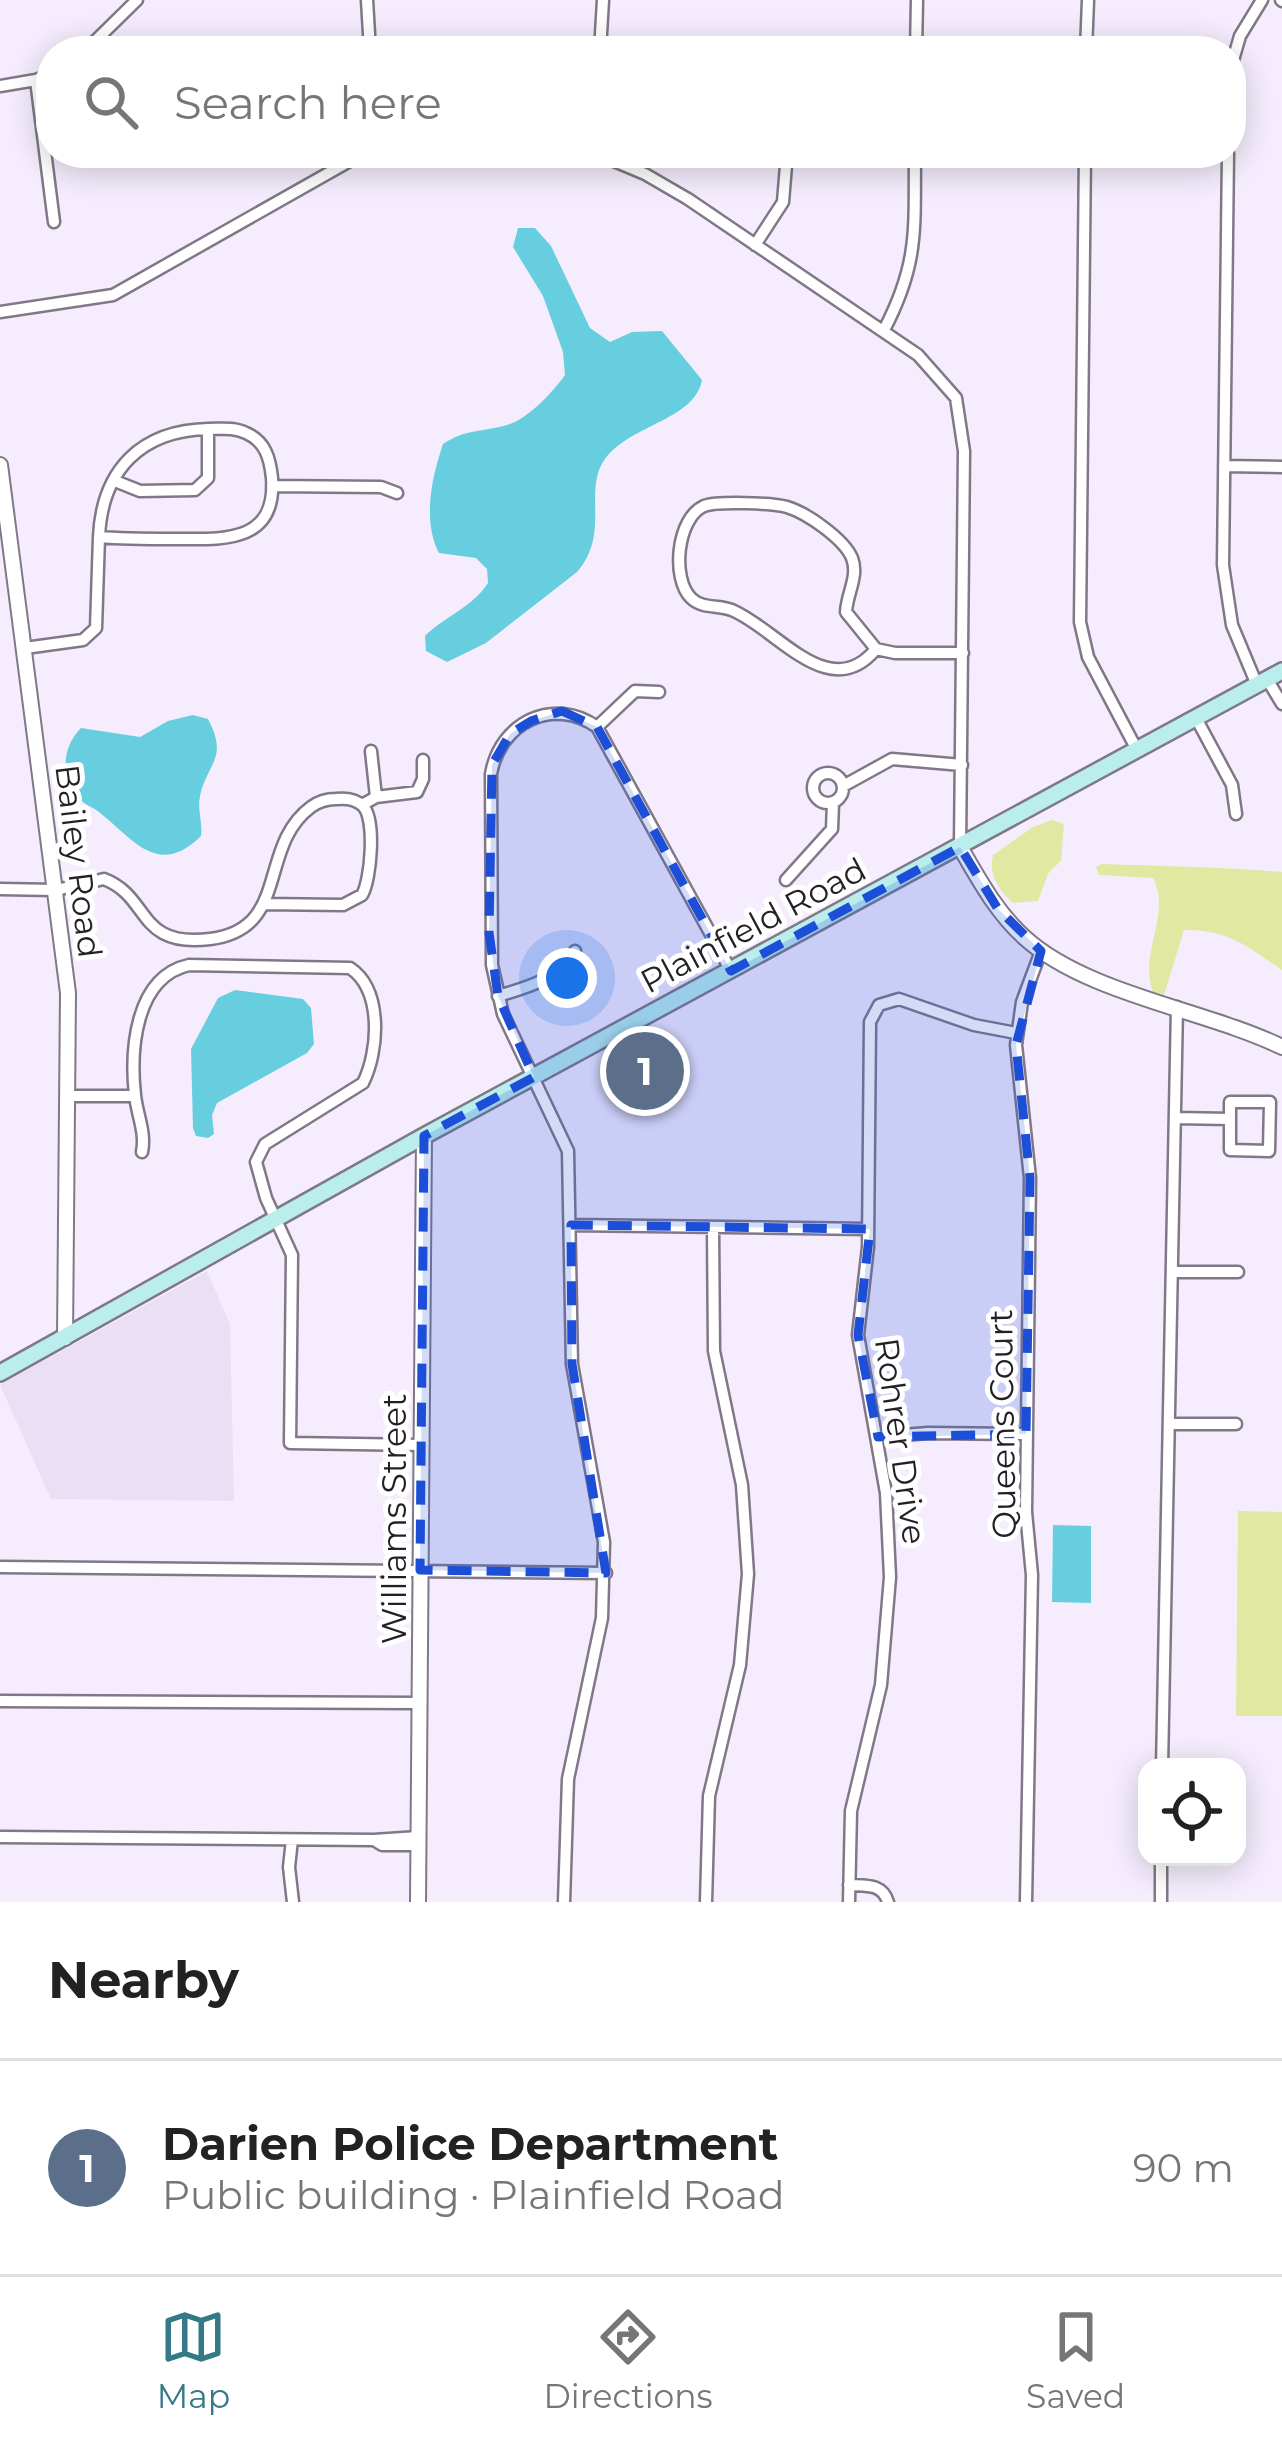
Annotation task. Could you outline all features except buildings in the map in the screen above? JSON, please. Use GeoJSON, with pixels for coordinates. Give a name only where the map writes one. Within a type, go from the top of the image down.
{"type":"FeatureCollection","features":[{"type":"Feature","properties":{"kind":"main road","name":"Plainfield Road"},"geometry":{"type":"LineString","coordinates":[[0,1373],[424,1136],[1274,676]]}},
{"type":"Feature","properties":{"kind":"street"},"geometry":{"type":"LineString","coordinates":[[100,36],[137,0]]}},
{"type":"Feature","properties":{"kind":"street"},"geometry":{"type":"LineString","coordinates":[[367,0],[369,36]]}},
{"type":"Feature","properties":{"kind":"street"},"geometry":{"type":"LineString","coordinates":[[601,36],[603,0]]}},
{"type":"Feature","properties":{"kind":"street"},"geometry":{"type":"LineString","coordinates":[[916,36],[917,0]]}},
{"type":"Feature","properties":{"kind":"street"},"geometry":{"type":"LineString","coordinates":[[1087,36],[1088,0]]}},
{"type":"Feature","properties":{"kind":"street"},"geometry":{"type":"LineString","coordinates":[[1240,36],[1262,0]]}},
{"type":"Feature","properties":{"kind":"street"},"geometry":{"type":"LineString","coordinates":[[0,86],[36,80]]}},
{"type":"Feature","properties":{"kind":"street"},"geometry":{"type":"LineString","coordinates":[[47,168],[54,223]]}},
{"type":"Feature","properties":{"kind":"street"},"geometry":{"type":"LineString","coordinates":[[0,312],[113,295],[337,168]]}},
{"type":"Feature","properties":{"kind":"street"},"geometry":{"type":"LineString","coordinates":[[629,168],[660,182],[884,330],[932,366],[959,406],[964,451],[961,848],[998,909],[1041,951],[1099,980],[1282,1047]]}},
{"type":"Feature","properties":{"kind":"street"},"geometry":{"type":"LineString","coordinates":[[755,244],[783,202],[786,168]]}},
{"type":"Feature","properties":{"kind":"street"},"geometry":{"type":"LineString","coordinates":[[884,330],[912,262],[915,168]]}},
{"type":"Feature","properties":{"kind":"street"},"geometry":{"type":"LineString","coordinates":[[1085,168],[1080,622],[1088,657],[1137,749]]}},
{"type":"Feature","properties":{"kind":"street"},"geometry":{"type":"LineString","coordinates":[[1228,168],[1225,589],[1232,625],[1274,676],[1282,704]]}},
{"type":"Feature","properties":{"kind":"street"},"geometry":{"type":"LineString","coordinates":[[115,481],[140,491],[196,490],[208,478],[208,429]]}},
{"type":"Feature","properties":{"kind":"street"},"geometry":{"type":"LineString","coordinates":[[25,648],[83,640],[96,628],[99,537],[100,509],[135,451],[154,438],[180,430],[239,430],[259,442],[268,456],[272,486],[262,521],[235,538],[99,537]]}},
{"type":"Feature","properties":{"kind":"street"},"geometry":{"type":"LineString","coordinates":[[1224,466],[1282,467]]}},
{"type":"Feature","properties":{"kind":"street","name":"Bailey Road"},"geometry":{"type":"LineString","coordinates":[[1,474],[4,526],[25,648],[68,993],[65,1338]]}},
{"type":"Feature","properties":{"kind":"street"},"geometry":{"type":"LineString","coordinates":[[272,486],[381,487],[397,494]]}},
{"type":"Feature","properties":{"kind":"street"},"geometry":{"type":"LineString","coordinates":[[876,649],[854,669],[830,670],[735,611],[694,600],[680,571],[689,521],[705,506],[716,504],[781,506],[802,514],[851,555],[855,574],[846,611],[876,649],[963,653]]}},
{"type":"Feature","properties":{"kind":"street"},"geometry":{"type":"LineString","coordinates":[[597,727],[621,700],[635,692],[659,692]]}},
{"type":"Feature","properties":{"kind":"street"},"geometry":{"type":"LineString","coordinates":[[564,1902],[568,1779],[598,1648],[606,1573],[599,1496],[572,1364],[568,1151],[497,996],[489,933],[495,758],[510,734],[549,713],[572,712],[597,727],[731,971]]}},
{"type":"Feature","properties":{"kind":"street"},"geometry":{"type":"LineString","coordinates":[[1196,718],[1232,785],[1236,814]]}},
{"type":"Feature","properties":{"kind":"street"},"geometry":{"type":"LineString","coordinates":[[371,752],[376,797]]}},
{"type":"Feature","properties":{"kind":"street"},"geometry":{"type":"LineString","coordinates":[[786,880],[832,829],[833,803],[844,786],[892,759],[962,765]]}},
{"type":"Feature","properties":{"kind":"street"},"geometry":{"type":"LineString","coordinates":[[362,805],[376,797],[417,792],[423,760]]}},
{"type":"Feature","properties":{"kind":"street"},"geometry":{"type":"LineString","coordinates":[[833,803],[815,797],[816,778],[834,774],[844,786]]}},
{"type":"Feature","properties":{"kind":"street"},"geometry":{"type":"LineString","coordinates":[[0,889],[56,890],[104,879],[122,891],[154,929],[181,939],[210,939],[248,923],[264,904],[279,847],[303,814],[330,799],[351,799],[362,805],[370,819],[369,876],[362,895],[343,905],[264,904]]}},
{"type":"Feature","properties":{"kind":"street"},"geometry":{"type":"LineString","coordinates":[[497,996],[532,986],[566,967],[575,951]]}},
{"type":"Feature","properties":{"kind":"street","name":"Queens Court"},"geometry":{"type":"LineString","coordinates":[[1026,1902],[1032,1575],[1025,1434],[1030,1178],[1016,1034],[1026,987],[1041,951]]}},
{"type":"Feature","properties":{"kind":"street"},"geometry":{"type":"LineString","coordinates":[[142,1152],[135,1096],[141,1013],[150,992],[174,968],[350,968],[360,975],[367,985],[374,1021],[363,1083],[265,1144],[258,1153],[259,1177],[293,1267],[290,1443],[421,1444]]}},
{"type":"Feature","properties":{"kind":"street","name":"Rohrer Drive"},"geometry":{"type":"LineString","coordinates":[[849,1902],[851,1811],[877,1705],[889,1622],[888,1513],[858,1335],[868,1229],[874,1009],[899,999],[1016,1034]]}},
{"type":"Feature","properties":{"kind":"street"},"geometry":{"type":"LineString","coordinates":[[1162,1758],[1177,1006]]}},
{"type":"Feature","properties":{"kind":"street"},"geometry":{"type":"LineString","coordinates":[[68,1096],[135,1096]]}},
{"type":"Feature","properties":{"kind":"street"},"geometry":{"type":"LineString","coordinates":[[1230,1102],[1270,1102],[1269,1150],[1230,1150],[1230,1119],[1230,1102]]}},
{"type":"Feature","properties":{"kind":"street"},"geometry":{"type":"LineString","coordinates":[[1175,1118],[1230,1119]]}},
{"type":"Feature","properties":{"kind":"street","name":"Williams Street"},"geometry":{"type":"LineString","coordinates":[[418,1902],[424,1136]]}},
{"type":"Feature","properties":{"kind":"street"},"geometry":{"type":"LineString","coordinates":[[571,1225],[868,1229]]}},
{"type":"Feature","properties":{"kind":"street"},"geometry":{"type":"LineString","coordinates":[[706,1902],[709,1796],[740,1665],[748,1574],[742,1485],[714,1351],[713,1227]]}},
{"type":"Feature","properties":{"kind":"street"},"geometry":{"type":"LineString","coordinates":[[1173,1272],[1238,1272]]}},
{"type":"Feature","properties":{"kind":"street"},"geometry":{"type":"LineString","coordinates":[[1171,1424],[1236,1424]]}},
{"type":"Feature","properties":{"kind":"street"},"geometry":{"type":"LineString","coordinates":[[878,1437],[1025,1434]]}},
{"type":"Feature","properties":{"kind":"street"},"geometry":{"type":"LineString","coordinates":[[0,1567],[606,1573]]}},
{"type":"Feature","properties":{"kind":"street"},"geometry":{"type":"LineString","coordinates":[[0,1701],[419,1703]]}},
{"type":"Feature","properties":{"kind":"street"},"geometry":{"type":"LineString","coordinates":[[0,1838],[374,1840],[382,1845],[418,1841]]}},
{"type":"Feature","properties":{"kind":"street"},"geometry":{"type":"LineString","coordinates":[[292,1840],[293,1902]]}},
{"type":"Feature","properties":{"kind":"street"},"geometry":{"type":"LineString","coordinates":[[1161,1866],[1161,1902]]}},
{"type":"Feature","properties":{"kind":"street"},"geometry":{"type":"LineString","coordinates":[[849,1885],[875,1886],[888,1902]]}},
{"type":"Feature","properties":{"kind":"highlighted area"},"geometry":{"type":"Polygon","coordinates":[[[562,711],[597,727],[731,971],[960,847],[998,909],[1041,951],[1016,1045],[1030,1178],[1026,1434],[878,1437],[858,1335],[870,1229],[571,1225],[572,1364],[606,1573],[420,1570],[424,1136],[534,1077],[498,996],[489,933],[492,765],[510,734],[531,721],[562,711]]]}},
{"type":"Feature","properties":{"kind":"shaded area"},"geometry":{"type":"Polygon","coordinates":[[[207,1271],[230,1324],[234,1501],[51,1499],[0,1385],[207,1271]]]}},
{"type":"Feature","properties":{"kind":"green space"},"geometry":{"type":"Polygon","coordinates":[[[1052,820],[1064,824],[1061,861],[1049,872],[1038,901],[1013,903],[996,882],[993,855],[1033,827],[1052,820]]]}},
{"type":"Feature","properties":{"kind":"green space"},"geometry":{"type":"Polygon","coordinates":[[[1096,867],[1282,872],[1282,970],[1225,936],[1184,930],[1164,995],[1153,992],[1149,963],[1159,906],[1153,878],[1099,875],[1096,867]]]}},
{"type":"Feature","properties":{"kind":"green space"},"geometry":{"type":"Polygon","coordinates":[[[1238,1511],[1282,1512],[1282,1716],[1236,1716],[1238,1511]]]}},
{"type":"Feature","properties":{"kind":"water"},"geometry":{"type":"Polygon","coordinates":[[[518,228],[535,228],[551,246],[590,328],[610,342],[632,332],[662,331],[702,380],[687,405],[627,439],[603,462],[592,543],[577,572],[486,643],[447,662],[426,651],[425,636],[475,599],[488,583],[487,569],[476,558],[439,553],[434,540],[430,499],[443,444],[515,422],[565,375],[563,352],[543,296],[513,247],[518,228]]]}},
{"type":"Feature","properties":{"kind":"water"},"geometry":{"type":"Polygon","coordinates":[[[193,715],[208,719],[217,743],[200,796],[201,836],[172,854],[159,854],[134,842],[75,794],[67,775],[67,755],[81,728],[140,737],[168,721],[193,715]]]}},
{"type":"Feature","properties":{"kind":"water"},"geometry":{"type":"Polygon","coordinates":[[[235,990],[303,999],[311,1008],[314,1044],[307,1053],[217,1103],[212,1115],[214,1134],[196,1136],[191,1049],[218,998],[235,990]]]}},
{"type":"Feature","properties":{"kind":"water"},"geometry":{"type":"Polygon","coordinates":[[[1053,1525],[1091,1526],[1091,1603],[1052,1602],[1053,1525]]]}},
{"type":"Feature","properties":{"kind":"place","name":"Darien Police Department"},"geometry":{"type":"Point","coordinates":[645,1071]}}]}
